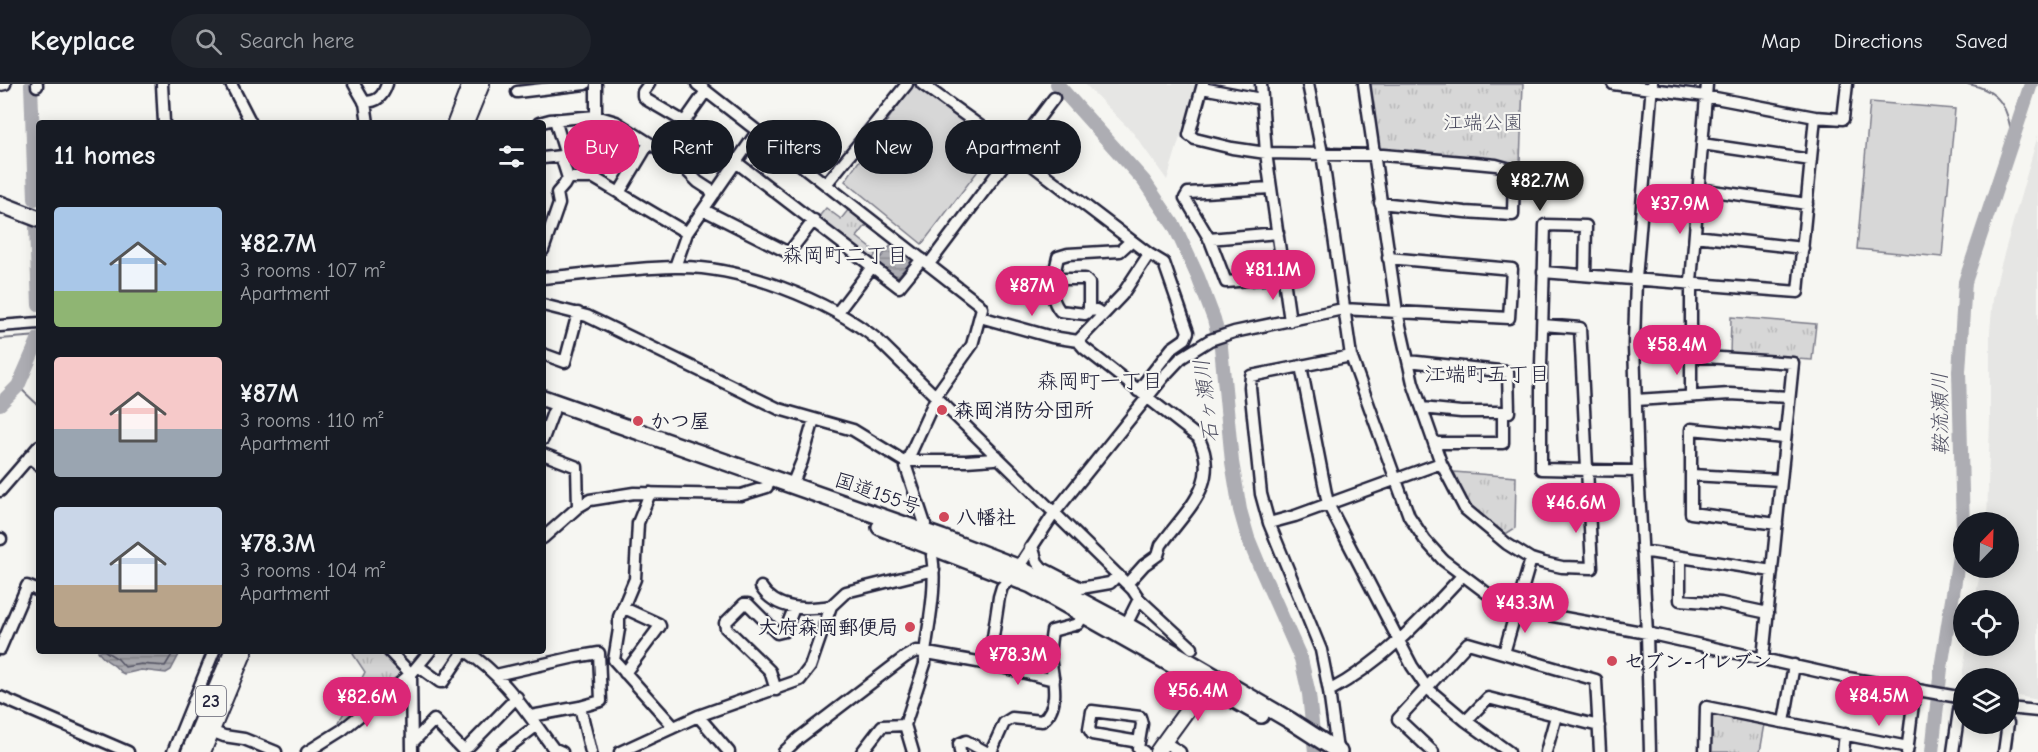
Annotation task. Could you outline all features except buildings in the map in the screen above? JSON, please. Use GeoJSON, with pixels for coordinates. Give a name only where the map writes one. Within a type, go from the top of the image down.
{"type":"FeatureCollection","features":[{"type":"Feature","properties":{"kind":"highway"},"geometry":{"type":"LineString","coordinates":[[0,196],[36,209]]}},
{"type":"Feature","properties":{"kind":"highway"},"geometry":{"type":"LineString","coordinates":[[0,204],[36,218]]}},
{"type":"Feature","properties":{"kind":"highway","name":"国道155号"},"geometry":{"type":"LineString","coordinates":[[546,399],[942,538],[1126,625],[1209,679]]}},
{"type":"Feature","properties":{"kind":"highway","name":"国道155号"},"geometry":{"type":"LineString","coordinates":[[548,410],[1014,572],[1031,585],[1209,679],[1332,750]]}},
{"type":"Feature","properties":{"kind":"main road"},"geometry":{"type":"LineString","coordinates":[[456,120],[470,84]]}},
{"type":"Feature","properties":{"kind":"main road"},"geometry":{"type":"LineString","coordinates":[[467,120],[482,84]]}},
{"type":"Feature","properties":{"kind":"main road","name":"23"},"geometry":{"type":"LineString","coordinates":[[189,752],[231,654]]}},
{"type":"Feature","properties":{"kind":"main road","name":"23"},"geometry":{"type":"LineString","coordinates":[[203,752],[244,654]]}},
{"type":"Feature","properties":{"kind":"main road"},"geometry":{"type":"LineString","coordinates":[[1160,747],[1209,679]]}},
{"type":"Feature","properties":{"kind":"street"},"geometry":{"type":"LineString","coordinates":[[0,85],[5,84]]}},
{"type":"Feature","properties":{"kind":"street"},"geometry":{"type":"LineString","coordinates":[[162,84],[164,120]]}},
{"type":"Feature","properties":{"kind":"street"},"geometry":{"type":"LineString","coordinates":[[231,84],[249,120]]}},
{"type":"Feature","properties":{"kind":"street"},"geometry":{"type":"LineString","coordinates":[[354,84],[364,102],[367,120]]}},
{"type":"Feature","properties":{"kind":"street"},"geometry":{"type":"LineString","coordinates":[[364,102],[380,98],[387,84]]}},
{"type":"Feature","properties":{"kind":"street"},"geometry":{"type":"LineString","coordinates":[[517,92],[538,86],[585,84]]}},
{"type":"Feature","properties":{"kind":"street"},"geometry":{"type":"LineString","coordinates":[[596,84],[596,116]]}},
{"type":"Feature","properties":{"kind":"street"},"geometry":{"type":"LineString","coordinates":[[649,84],[643,96],[683,122],[702,88],[746,123]]}},
{"type":"Feature","properties":{"kind":"street"},"geometry":{"type":"LineString","coordinates":[[827,183],[907,84]]}},
{"type":"Feature","properties":{"kind":"street"},"geometry":{"type":"LineString","coordinates":[[922,84],[971,120]]}},
{"type":"Feature","properties":{"kind":"street"},"geometry":{"type":"LineString","coordinates":[[1261,84],[1270,188],[1290,321]]}},
{"type":"Feature","properties":{"kind":"street"},"geometry":{"type":"LineString","coordinates":[[1308,84],[1322,153],[1351,356],[1409,516],[1437,553],[1462,576],[1488,594],[1548,615],[1647,633],[1848,678],[1953,696]]}},
{"type":"Feature","properties":{"kind":"street"},"geometry":{"type":"LineString","coordinates":[[1364,84],[1397,312],[1408,361],[1441,463],[1464,509],[1507,544],[1531,559],[1562,567],[1592,568],[1580,328],[1543,325]]}},
{"type":"Feature","properties":{"kind":"street"},"geometry":{"type":"LineString","coordinates":[[1613,84],[1652,87],[1815,117],[1843,119],[1847,84]]}},
{"type":"Feature","properties":{"kind":"street"},"geometry":{"type":"LineString","coordinates":[[1691,396],[1691,282],[1707,84]]}},
{"type":"Feature","properties":{"kind":"street"},"geometry":{"type":"LineString","coordinates":[[1261,99],[1203,86],[1189,135],[1195,140],[1266,153],[1373,155],[1475,162],[1514,170],[1513,215],[1380,203]]}},
{"type":"Feature","properties":{"kind":"street"},"geometry":{"type":"LineString","coordinates":[[1650,752],[1634,344],[1636,279],[1652,87]]}},
{"type":"Feature","properties":{"kind":"street"},"geometry":{"type":"LineString","coordinates":[[1038,120],[1054,98]]}},
{"type":"Feature","properties":{"kind":"street"},"geometry":{"type":"LineString","coordinates":[[546,122],[596,116],[609,120]]}},
{"type":"Feature","properties":{"kind":"street"},"geometry":{"type":"LineString","coordinates":[[1543,272],[1798,292],[1815,117]]}},
{"type":"Feature","properties":{"kind":"street"},"geometry":{"type":"LineString","coordinates":[[546,158],[561,156],[565,152],[555,120]]}},
{"type":"Feature","properties":{"kind":"street"},"geometry":{"type":"LineString","coordinates":[[639,137],[676,160],[698,182],[715,194]]}},
{"type":"Feature","properties":{"kind":"street"},"geometry":{"type":"LineString","coordinates":[[620,193],[649,143]]}},
{"type":"Feature","properties":{"kind":"street"},"geometry":{"type":"LineString","coordinates":[[1702,144],[1811,160]]}},
{"type":"Feature","properties":{"kind":"street"},"geometry":{"type":"LineString","coordinates":[[675,267],[687,234],[746,148]]}},
{"type":"Feature","properties":{"kind":"street"},"geometry":{"type":"LineString","coordinates":[[546,241],[559,204],[557,193],[568,178],[561,156]]}},
{"type":"Feature","properties":{"kind":"street"},"geometry":{"type":"LineString","coordinates":[[736,162],[899,287],[926,262],[996,174]]}},
{"type":"Feature","properties":{"kind":"street"},"geometry":{"type":"LineString","coordinates":[[594,178],[596,174]]}},
{"type":"Feature","properties":{"kind":"street"},"geometry":{"type":"LineString","coordinates":[[815,174],[979,304],[982,309],[972,345],[936,397],[907,461],[906,466],[925,524]]}},
{"type":"Feature","properties":{"kind":"street"},"geometry":{"type":"LineString","coordinates":[[989,664],[1002,587],[1143,395],[1172,348],[1185,339],[1188,332],[1164,263],[1131,241],[1043,174]]}},
{"type":"Feature","properties":{"kind":"street"},"geometry":{"type":"LineString","coordinates":[[568,178],[594,178],[687,234]]}},
{"type":"Feature","properties":{"kind":"street"},"geometry":{"type":"LineString","coordinates":[[1270,188],[1188,193],[1185,198],[1209,239],[1226,282],[1284,277]]}},
{"type":"Feature","properties":{"kind":"street"},"geometry":{"type":"LineString","coordinates":[[1698,189],[1807,204]]}},
{"type":"Feature","properties":{"kind":"street"},"geometry":{"type":"LineString","coordinates":[[704,210],[787,252],[814,220]]}},
{"type":"Feature","properties":{"kind":"street"},"geometry":{"type":"LineString","coordinates":[[1585,275],[1586,226],[1545,225],[1540,366],[1541,469],[1638,471]]}},
{"type":"Feature","properties":{"kind":"street"},"geometry":{"type":"LineString","coordinates":[[1209,239],[1278,232]]}},
{"type":"Feature","properties":{"kind":"street"},"geometry":{"type":"LineString","coordinates":[[1695,236],[1803,248]]}},
{"type":"Feature","properties":{"kind":"street"},"geometry":{"type":"LineString","coordinates":[[1102,314],[1096,310],[1085,314],[1060,311],[1055,304],[1051,288],[1058,257],[1120,251],[1131,241]]}},
{"type":"Feature","properties":{"kind":"street"},"geometry":{"type":"LineString","coordinates":[[1078,341],[1122,295],[1149,254]]}},
{"type":"Feature","properties":{"kind":"street"},"geometry":{"type":"LineString","coordinates":[[1143,395],[1181,358],[1203,343],[1233,332],[1343,309],[1509,318],[1512,269],[1388,258]]}},
{"type":"Feature","properties":{"kind":"street"},"geometry":{"type":"LineString","coordinates":[[546,278],[675,267],[706,268],[739,274],[776,286],[837,313],[864,328],[1055,512],[1139,599],[1192,648]]}},
{"type":"Feature","properties":{"kind":"street"},"geometry":{"type":"LineString","coordinates":[[837,313],[872,267]]}},
{"type":"Feature","properties":{"kind":"street"},"geometry":{"type":"LineString","coordinates":[[1053,279],[1084,279],[1089,283],[1089,311]]}},
{"type":"Feature","properties":{"kind":"street"},"geometry":{"type":"LineString","coordinates":[[546,306],[587,316],[779,409],[853,430],[902,460],[966,462],[994,459],[997,456]]}},
{"type":"Feature","properties":{"kind":"street"},"geometry":{"type":"LineString","coordinates":[[546,355],[565,362],[578,314]]}},
{"type":"Feature","properties":{"kind":"street"},"geometry":{"type":"LineString","coordinates":[[980,317],[1052,337],[1078,341],[1198,437],[1203,450],[1205,482],[1199,495],[1165,539],[1158,555],[1144,565],[1127,584]]}},
{"type":"Feature","properties":{"kind":"street"},"geometry":{"type":"LineString","coordinates":[[0,326],[36,323]]}},
{"type":"Feature","properties":{"kind":"street"},"geometry":{"type":"LineString","coordinates":[[1332,750],[1329,691],[1321,650],[1269,523],[1260,494],[1253,427],[1251,376],[1351,356]]}},
{"type":"Feature","properties":{"kind":"street"},"geometry":{"type":"LineString","coordinates":[[1691,356],[1793,363],[1763,658]]}},
{"type":"Feature","properties":{"kind":"street"},"geometry":{"type":"LineString","coordinates":[[1408,361],[1508,372],[1509,412],[1461,412],[1422,408]]}},
{"type":"Feature","properties":{"kind":"street"},"geometry":{"type":"LineString","coordinates":[[1301,366],[1328,504],[1398,642],[1427,688],[1466,721],[1509,752]]}},
{"type":"Feature","properties":{"kind":"street"},"geometry":{"type":"LineString","coordinates":[[1636,400],[1730,394],[1789,397]]}},
{"type":"Feature","properties":{"kind":"street"},"geometry":{"type":"LineString","coordinates":[[1435,443],[1503,443],[1503,412]]}},
{"type":"Feature","properties":{"kind":"street"},"geometry":{"type":"LineString","coordinates":[[792,486],[814,419]]}},
{"type":"Feature","properties":{"kind":"street"},"geometry":{"type":"LineString","coordinates":[[1777,524],[1691,513],[1691,429],[1785,438]]}},
{"type":"Feature","properties":{"kind":"street"},"geometry":{"type":"LineString","coordinates":[[0,491],[36,449]]}},
{"type":"Feature","properties":{"kind":"street"},"geometry":{"type":"LineString","coordinates":[[546,455],[577,467],[578,507]]}},
{"type":"Feature","properties":{"kind":"street"},"geometry":{"type":"LineString","coordinates":[[29,457],[36,463]]}},
{"type":"Feature","properties":{"kind":"street"},"geometry":{"type":"LineString","coordinates":[[1269,523],[1295,516],[1441,463]]}},
{"type":"Feature","properties":{"kind":"street"},"geometry":{"type":"LineString","coordinates":[[1692,475],[1781,480]]}},
{"type":"Feature","properties":{"kind":"street"},"geometry":{"type":"LineString","coordinates":[[546,534],[578,507],[590,500],[634,493],[734,496],[752,493],[767,487]]}},
{"type":"Feature","properties":{"kind":"street"},"geometry":{"type":"LineString","coordinates":[[650,493],[639,523],[635,579],[619,617],[614,660],[674,727]]}},
{"type":"Feature","properties":{"kind":"street"},"geometry":{"type":"LineString","coordinates":[[1030,548],[1033,549],[1037,562],[1042,568],[1081,588],[1110,583],[1118,575]]}},
{"type":"Feature","properties":{"kind":"street"},"geometry":{"type":"LineString","coordinates":[[1642,551],[1772,571]]}},
{"type":"Feature","properties":{"kind":"street"},"geometry":{"type":"LineString","coordinates":[[913,752],[905,725],[925,664],[934,570],[932,555]]}},
{"type":"Feature","properties":{"kind":"street"},"geometry":{"type":"LineString","coordinates":[[1680,557],[1680,600],[1721,603],[1768,613]]}},
{"type":"Feature","properties":{"kind":"street"},"geometry":{"type":"LineString","coordinates":[[1504,653],[1531,559]]}},
{"type":"Feature","properties":{"kind":"street"},"geometry":{"type":"LineString","coordinates":[[620,752],[698,716],[800,680],[810,667],[831,606],[846,592],[934,570]]}},
{"type":"Feature","properties":{"kind":"street"},"geometry":{"type":"LineString","coordinates":[[1329,691],[1353,678],[1398,642],[1462,576]]}},
{"type":"Feature","properties":{"kind":"street"},"geometry":{"type":"LineString","coordinates":[[0,649],[27,586],[36,590]]}},
{"type":"Feature","properties":{"kind":"street"},"geometry":{"type":"LineString","coordinates":[[761,587],[773,599],[794,608],[812,609],[831,606]]}},
{"type":"Feature","properties":{"kind":"street"},"geometry":{"type":"LineString","coordinates":[[1126,625],[1139,599]]}},
{"type":"Feature","properties":{"kind":"street"},"geometry":{"type":"LineString","coordinates":[[776,690],[770,671],[726,628],[725,623],[744,604],[748,604],[777,633],[785,631],[794,608]]}},
{"type":"Feature","properties":{"kind":"street"},"geometry":{"type":"LineString","coordinates":[[624,608],[660,626],[625,673]]}},
{"type":"Feature","properties":{"kind":"street"},"geometry":{"type":"LineString","coordinates":[[991,752],[1004,723],[1012,718],[1042,721],[1047,717],[1053,702],[1054,680],[1050,656],[1052,631],[1078,624],[1084,614]]}},
{"type":"Feature","properties":{"kind":"street"},"geometry":{"type":"LineString","coordinates":[[1433,752],[1398,719],[1468,643],[1596,680],[1600,752]]}},
{"type":"Feature","properties":{"kind":"street"},"geometry":{"type":"LineString","coordinates":[[784,752],[799,738],[916,651],[989,664],[1054,680]]}},
{"type":"Feature","properties":{"kind":"street"},"geometry":{"type":"LineString","coordinates":[[496,675],[599,653],[601,701],[534,721],[502,752]]}},
{"type":"Feature","properties":{"kind":"street"},"geometry":{"type":"LineString","coordinates":[[173,752],[213,654]]}},
{"type":"Feature","properties":{"kind":"street"},"geometry":{"type":"LineString","coordinates":[[393,654],[414,670],[440,682],[443,682],[463,654]]}},
{"type":"Feature","properties":{"kind":"street"},"geometry":{"type":"LineString","coordinates":[[310,752],[342,730],[414,670],[427,654]]}},
{"type":"Feature","properties":{"kind":"street"},"geometry":{"type":"LineString","coordinates":[[470,654],[496,675],[517,697],[553,748],[562,752]]}},
{"type":"Feature","properties":{"kind":"street"},"geometry":{"type":"LineString","coordinates":[[1784,722],[1794,665]]}},
{"type":"Feature","properties":{"kind":"street"},"geometry":{"type":"LineString","coordinates":[[412,747],[414,670]]}},
{"type":"Feature","properties":{"kind":"street"},"geometry":{"type":"LineString","coordinates":[[1705,752],[1706,707],[1845,734],[1908,750],[1915,688]]}},
{"type":"Feature","properties":{"kind":"street"},"geometry":{"type":"LineString","coordinates":[[0,697],[128,752]]}},
{"type":"Feature","properties":{"kind":"street"},"geometry":{"type":"LineString","coordinates":[[412,747],[434,720],[463,750],[517,697]]}},
{"type":"Feature","properties":{"kind":"street"},"geometry":{"type":"LineString","coordinates":[[1466,721],[1488,698],[1599,726]]}},
{"type":"Feature","properties":{"kind":"street"},"geometry":{"type":"LineString","coordinates":[[580,707],[591,752]]}},
{"type":"Feature","properties":{"kind":"street"},"geometry":{"type":"LineString","coordinates":[[2019,709],[2037,712]]}},
{"type":"Feature","properties":{"kind":"street"},"geometry":{"type":"LineString","coordinates":[[1092,711],[1140,717],[1141,747],[1092,734],[1089,729],[1092,711]]}},
{"type":"Feature","properties":{"kind":"street"},"geometry":{"type":"LineString","coordinates":[[698,716],[729,752]]}},
{"type":"Feature","properties":{"kind":"street"},"geometry":{"type":"LineString","coordinates":[[1546,752],[1556,716]]}},
{"type":"Feature","properties":{"kind":"street"},"geometry":{"type":"LineString","coordinates":[[861,752],[882,726],[905,725]]}},
{"type":"Feature","properties":{"kind":"street"},"geometry":{"type":"LineString","coordinates":[[211,731],[244,739],[276,752]]}},
{"type":"Feature","properties":{"kind":"street"},"geometry":{"type":"LineString","coordinates":[[1843,752],[1845,734]]}},
{"type":"Feature","properties":{"kind":"street"},"geometry":{"type":"LineString","coordinates":[[1953,752],[1956,734]]}},
{"type":"Feature","properties":{"kind":"street"},"geometry":{"type":"LineString","coordinates":[[2004,752],[2006,734]]}},
{"type":"Feature","properties":{"kind":"street"},"geometry":{"type":"LineString","coordinates":[[960,752],[959,744],[966,741],[986,752]]}},
{"type":"Feature","properties":{"kind":"street"},"geometry":{"type":"LineString","coordinates":[[1160,747],[1183,752]]}},
{"type":"Feature","properties":{"kind":"shaded area"},"geometry":{"type":"Polygon","coordinates":[[[1085,84],[1196,84],[1167,180],[1134,134],[1085,84]]]}},
{"type":"Feature","properties":{"kind":"shaded area"},"geometry":{"type":"Polygon","coordinates":[[[2038,135],[2038,700],[2019,696],[2019,668],[1963,668],[1965,656],[2019,656],[2019,590],[1977,590],[1979,578],[2019,578],[2019,512],[1987,512],[1990,331],[1993,299],[2038,135]]]}},
{"type":"Feature","properties":{"kind":"green space"},"geometry":{"type":"Polygon","coordinates":[[[913,84],[962,120],[945,120],[945,174],[976,174],[922,244],[845,181],[854,168],[854,174],[933,174],[933,120],[888,120],[913,84]]]}},
{"type":"Feature","properties":{"kind":"green space","name":"江端公園"},"geometry":{"type":"Polygon","coordinates":[[[1366,84],[1523,84],[1520,163],[1378,149],[1366,84]]]}},
{"type":"Feature","properties":{"kind":"green space"},"geometry":{"type":"Polygon","coordinates":[[[1870,102],[1955,109],[1942,257],[1857,249],[1870,102]]]}},
{"type":"Feature","properties":{"kind":"green space"},"geometry":{"type":"Polygon","coordinates":[[[852,205],[871,219],[857,237],[877,253],[871,261],[816,220],[826,208],[841,219],[852,205]]]}},
{"type":"Feature","properties":{"kind":"green space"},"geometry":{"type":"Polygon","coordinates":[[[1731,317],[1816,324],[1812,360],[1730,355],[1731,317]]]}},
{"type":"Feature","properties":{"kind":"green space"},"geometry":{"type":"Polygon","coordinates":[[[1454,472],[1516,477],[1515,528],[1504,535],[1468,505],[1454,472]]]}},
{"type":"Feature","properties":{"kind":"green space"},"geometry":{"type":"Polygon","coordinates":[[[353,654],[384,654],[403,675],[342,730],[339,722],[365,672],[353,654]]]}},
{"type":"Feature","properties":{"kind":"green space"},"geometry":{"type":"Polygon","coordinates":[[[1713,714],[1765,724],[1760,752],[1710,752],[1710,716],[1713,714]]]}},
{"type":"Feature","properties":{"kind":"water"},"geometry":{"type":"Polygon","coordinates":[[[892,244],[912,261],[897,277],[877,262],[892,244]]]}},
{"type":"Feature","properties":{"kind":"water"},"geometry":{"type":"Polygon","coordinates":[[[100,654],[179,654],[171,670],[166,673],[141,670],[124,674],[100,654]]]}},
{"type":"Feature","properties":{"kind":"waterway"},"geometry":{"type":"LineString","coordinates":[[31,84],[35,199]]}},
{"type":"Feature","properties":{"kind":"waterway","name":"石ヶ瀬川"},"geometry":{"type":"LineString","coordinates":[[1057,84],[1144,181],[1175,227],[1198,277],[1214,319],[1221,347],[1232,462],[1240,510],[1248,538],[1301,659],[1309,694],[1315,752]]}},
{"type":"Feature","properties":{"kind":"waterway"},"geometry":{"type":"LineString","coordinates":[[1968,84],[1988,91],[2001,102],[2011,128],[2012,139]]}},
{"type":"Feature","properties":{"kind":"waterway","name":"鞍流瀬川"},"geometry":{"type":"LineString","coordinates":[[1932,752],[1941,668],[1963,531],[1959,371],[1965,282],[2031,84]]}},
{"type":"Feature","properties":{"kind":"waterway"},"geometry":{"type":"LineString","coordinates":[[0,339],[36,336]]}},
{"type":"Feature","properties":{"kind":"waterway"},"geometry":{"type":"LineString","coordinates":[[0,404],[18,386],[36,345]]}},
{"type":"Feature","properties":{"kind":"waterway"},"geometry":{"type":"LineString","coordinates":[[18,386],[36,403]]}},
{"type":"Feature","properties":{"kind":"place","name":"森岡消防分団所"},"geometry":{"type":"Point","coordinates":[942,410]}},
{"type":"Feature","properties":{"kind":"place","name":"かつ屋"},"geometry":{"type":"Point","coordinates":[638,421]}},
{"type":"Feature","properties":{"kind":"place","name":"八幡社"},"geometry":{"type":"Point","coordinates":[944,517]}},
{"type":"Feature","properties":{"kind":"place","name":"大府森岡郵便局"},"geometry":{"type":"Point","coordinates":[910,627]}},
{"type":"Feature","properties":{"kind":"place","name":"セブン-イレブン"},"geometry":{"type":"Point","coordinates":[1612,661]}},
{"type":"Feature","properties":{"kind":"district","name":"森岡町二丁目"},"geometry":{"type":"Point","coordinates":[845,255]}},
{"type":"Feature","properties":{"kind":"district","name":"江端町五丁目"},"geometry":{"type":"Point","coordinates":[1487,374]}},
{"type":"Feature","properties":{"kind":"district","name":"森岡町一丁目"},"geometry":{"type":"Point","coordinates":[1100,381]}}]}
